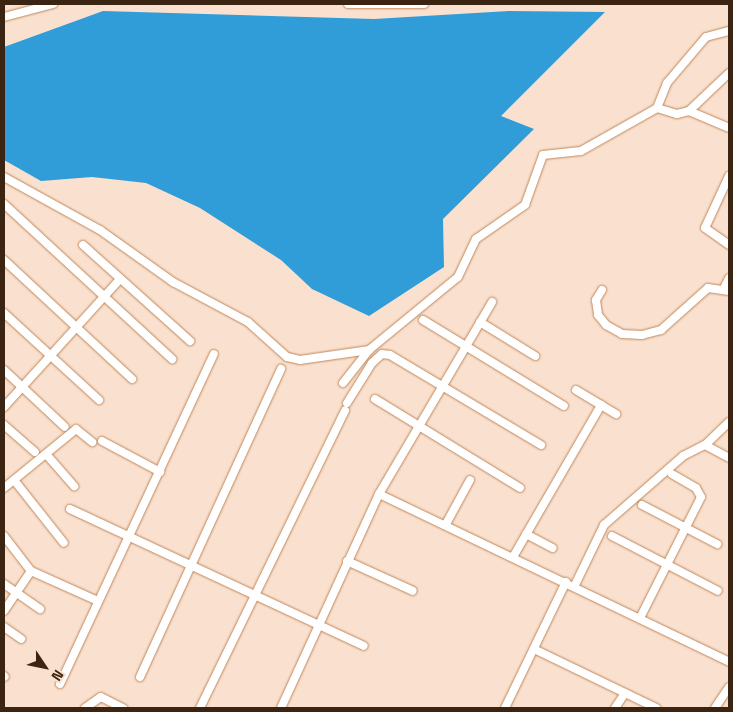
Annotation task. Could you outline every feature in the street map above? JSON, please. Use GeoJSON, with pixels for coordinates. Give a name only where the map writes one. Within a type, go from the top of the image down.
{"type":"FeatureCollection","features":[{"type":"Feature","properties":{"kind":"street"},"geometry":{"type":"LineString","coordinates":[[4,17],[53,4]]}},
{"type":"Feature","properties":{"kind":"street"},"geometry":{"type":"LineString","coordinates":[[348,4],[424,4]]}},
{"type":"Feature","properties":{"kind":"street"},"geometry":{"type":"LineString","coordinates":[[343,383],[369,350],[458,277],[476,239],[525,205],[544,156],[581,150],[657,108],[667,83],[706,37],[729,32]]}},
{"type":"Feature","properties":{"kind":"street"},"geometry":{"type":"LineString","coordinates":[[657,108],[677,114],[689,111],[729,73]]}},
{"type":"Feature","properties":{"kind":"street"},"geometry":{"type":"LineString","coordinates":[[689,111],[729,128]]}},
{"type":"Feature","properties":{"kind":"street"},"geometry":{"type":"LineString","coordinates":[[729,176],[704,228],[729,245]]}},
{"type":"Feature","properties":{"kind":"street"},"geometry":{"type":"LineString","coordinates":[[4,177],[100,230],[173,282],[248,322],[287,357],[300,360],[369,350]]}},
{"type":"Feature","properties":{"kind":"street"},"geometry":{"type":"LineString","coordinates":[[4,204],[172,359]]}},
{"type":"Feature","properties":{"kind":"street"},"geometry":{"type":"LineString","coordinates":[[82,245],[190,341]]}},
{"type":"Feature","properties":{"kind":"street"},"geometry":{"type":"LineString","coordinates":[[4,260],[132,379]]}},
{"type":"Feature","properties":{"kind":"street"},"geometry":{"type":"LineString","coordinates":[[602,290],[596,300],[598,316],[606,325],[622,334],[642,335],[661,330],[708,288],[727,290],[729,278]]}},
{"type":"Feature","properties":{"kind":"street"},"geometry":{"type":"LineString","coordinates":[[4,407],[120,279]]}},
{"type":"Feature","properties":{"kind":"street"},"geometry":{"type":"LineString","coordinates":[[281,708],[379,494],[417,425],[467,346],[492,302]]}},
{"type":"Feature","properties":{"kind":"street"},"geometry":{"type":"LineString","coordinates":[[4,313],[100,400]]}},
{"type":"Feature","properties":{"kind":"street"},"geometry":{"type":"LineString","coordinates":[[423,320],[564,406]]}},
{"type":"Feature","properties":{"kind":"street"},"geometry":{"type":"LineString","coordinates":[[480,322],[535,356]]}},
{"type":"Feature","properties":{"kind":"street"},"geometry":{"type":"LineString","coordinates":[[60,684],[214,354]]}},
{"type":"Feature","properties":{"kind":"street"},"geometry":{"type":"LineString","coordinates":[[200,708],[258,598],[346,407],[372,363],[382,354],[541,445]]}},
{"type":"Feature","properties":{"kind":"street"},"geometry":{"type":"LineString","coordinates":[[140,677],[193,568],[281,369]]}},
{"type":"Feature","properties":{"kind":"street"},"geometry":{"type":"LineString","coordinates":[[4,370],[65,427]]}},
{"type":"Feature","properties":{"kind":"street"},"geometry":{"type":"LineString","coordinates":[[576,390],[616,414]]}},
{"type":"Feature","properties":{"kind":"street"},"geometry":{"type":"LineString","coordinates":[[376,399],[520,488]]}},
{"type":"Feature","properties":{"kind":"street"},"geometry":{"type":"LineString","coordinates":[[513,557],[601,405]]}},
{"type":"Feature","properties":{"kind":"street"},"geometry":{"type":"LineString","coordinates":[[575,585],[604,525],[683,456],[705,445],[729,422]]}},
{"type":"Feature","properties":{"kind":"street"},"geometry":{"type":"LineString","coordinates":[[4,425],[35,452]]}},
{"type":"Feature","properties":{"kind":"street"},"geometry":{"type":"LineString","coordinates":[[4,488],[76,429],[92,442]]}},
{"type":"Feature","properties":{"kind":"street"},"geometry":{"type":"LineString","coordinates":[[102,442],[160,472]]}},
{"type":"Feature","properties":{"kind":"street"},"geometry":{"type":"LineString","coordinates":[[705,445],[729,458]]}},
{"type":"Feature","properties":{"kind":"street"},"geometry":{"type":"LineString","coordinates":[[46,454],[74,486]]}},
{"type":"Feature","properties":{"kind":"street"},"geometry":{"type":"LineString","coordinates":[[641,616],[686,528],[700,492],[672,474]]}},
{"type":"Feature","properties":{"kind":"street"},"geometry":{"type":"LineString","coordinates":[[14,480],[64,543]]}},
{"type":"Feature","properties":{"kind":"street"},"geometry":{"type":"LineString","coordinates":[[446,524],[470,480]]}},
{"type":"Feature","properties":{"kind":"street"},"geometry":{"type":"LineString","coordinates":[[379,494],[641,616],[729,662]]}},
{"type":"Feature","properties":{"kind":"street"},"geometry":{"type":"LineString","coordinates":[[642,505],[716,544]]}},
{"type":"Feature","properties":{"kind":"street"},"geometry":{"type":"LineString","coordinates":[[70,509],[317,626],[364,646]]}},
{"type":"Feature","properties":{"kind":"street"},"geometry":{"type":"LineString","coordinates":[[526,534],[552,548]]}},
{"type":"Feature","properties":{"kind":"street"},"geometry":{"type":"LineString","coordinates":[[4,536],[31,571],[98,601]]}},
{"type":"Feature","properties":{"kind":"street"},"geometry":{"type":"LineString","coordinates":[[612,536],[718,591]]}},
{"type":"Feature","properties":{"kind":"street"},"geometry":{"type":"LineString","coordinates":[[347,561],[412,591]]}},
{"type":"Feature","properties":{"kind":"street"},"geometry":{"type":"LineString","coordinates":[[4,612],[31,571]]}},
{"type":"Feature","properties":{"kind":"street"},"geometry":{"type":"LineString","coordinates":[[505,708],[566,582]]}},
{"type":"Feature","properties":{"kind":"street"},"geometry":{"type":"LineString","coordinates":[[4,584],[40,609]]}},
{"type":"Feature","properties":{"kind":"street"},"geometry":{"type":"LineString","coordinates":[[4,628],[21,640]]}},
{"type":"Feature","properties":{"kind":"street"},"geometry":{"type":"LineString","coordinates":[[534,649],[651,707]]}},
{"type":"Feature","properties":{"kind":"street"},"geometry":{"type":"LineString","coordinates":[[716,708],[729,687]]}},
{"type":"Feature","properties":{"kind":"street"},"geometry":{"type":"LineString","coordinates":[[615,708],[625,693]]}},
{"type":"Feature","properties":{"kind":"street"},"geometry":{"type":"LineString","coordinates":[[85,708],[101,697],[124,708]]}},
{"type":"Feature","properties":{"kind":"water"},"geometry":{"type":"Polygon","coordinates":[[[103,11],[374,19],[509,11],[605,12],[501,116],[534,129],[443,219],[444,267],[369,316],[312,289],[281,260],[200,208],[146,183],[92,177],[41,181],[4,160],[4,47],[103,11]]]}}]}
